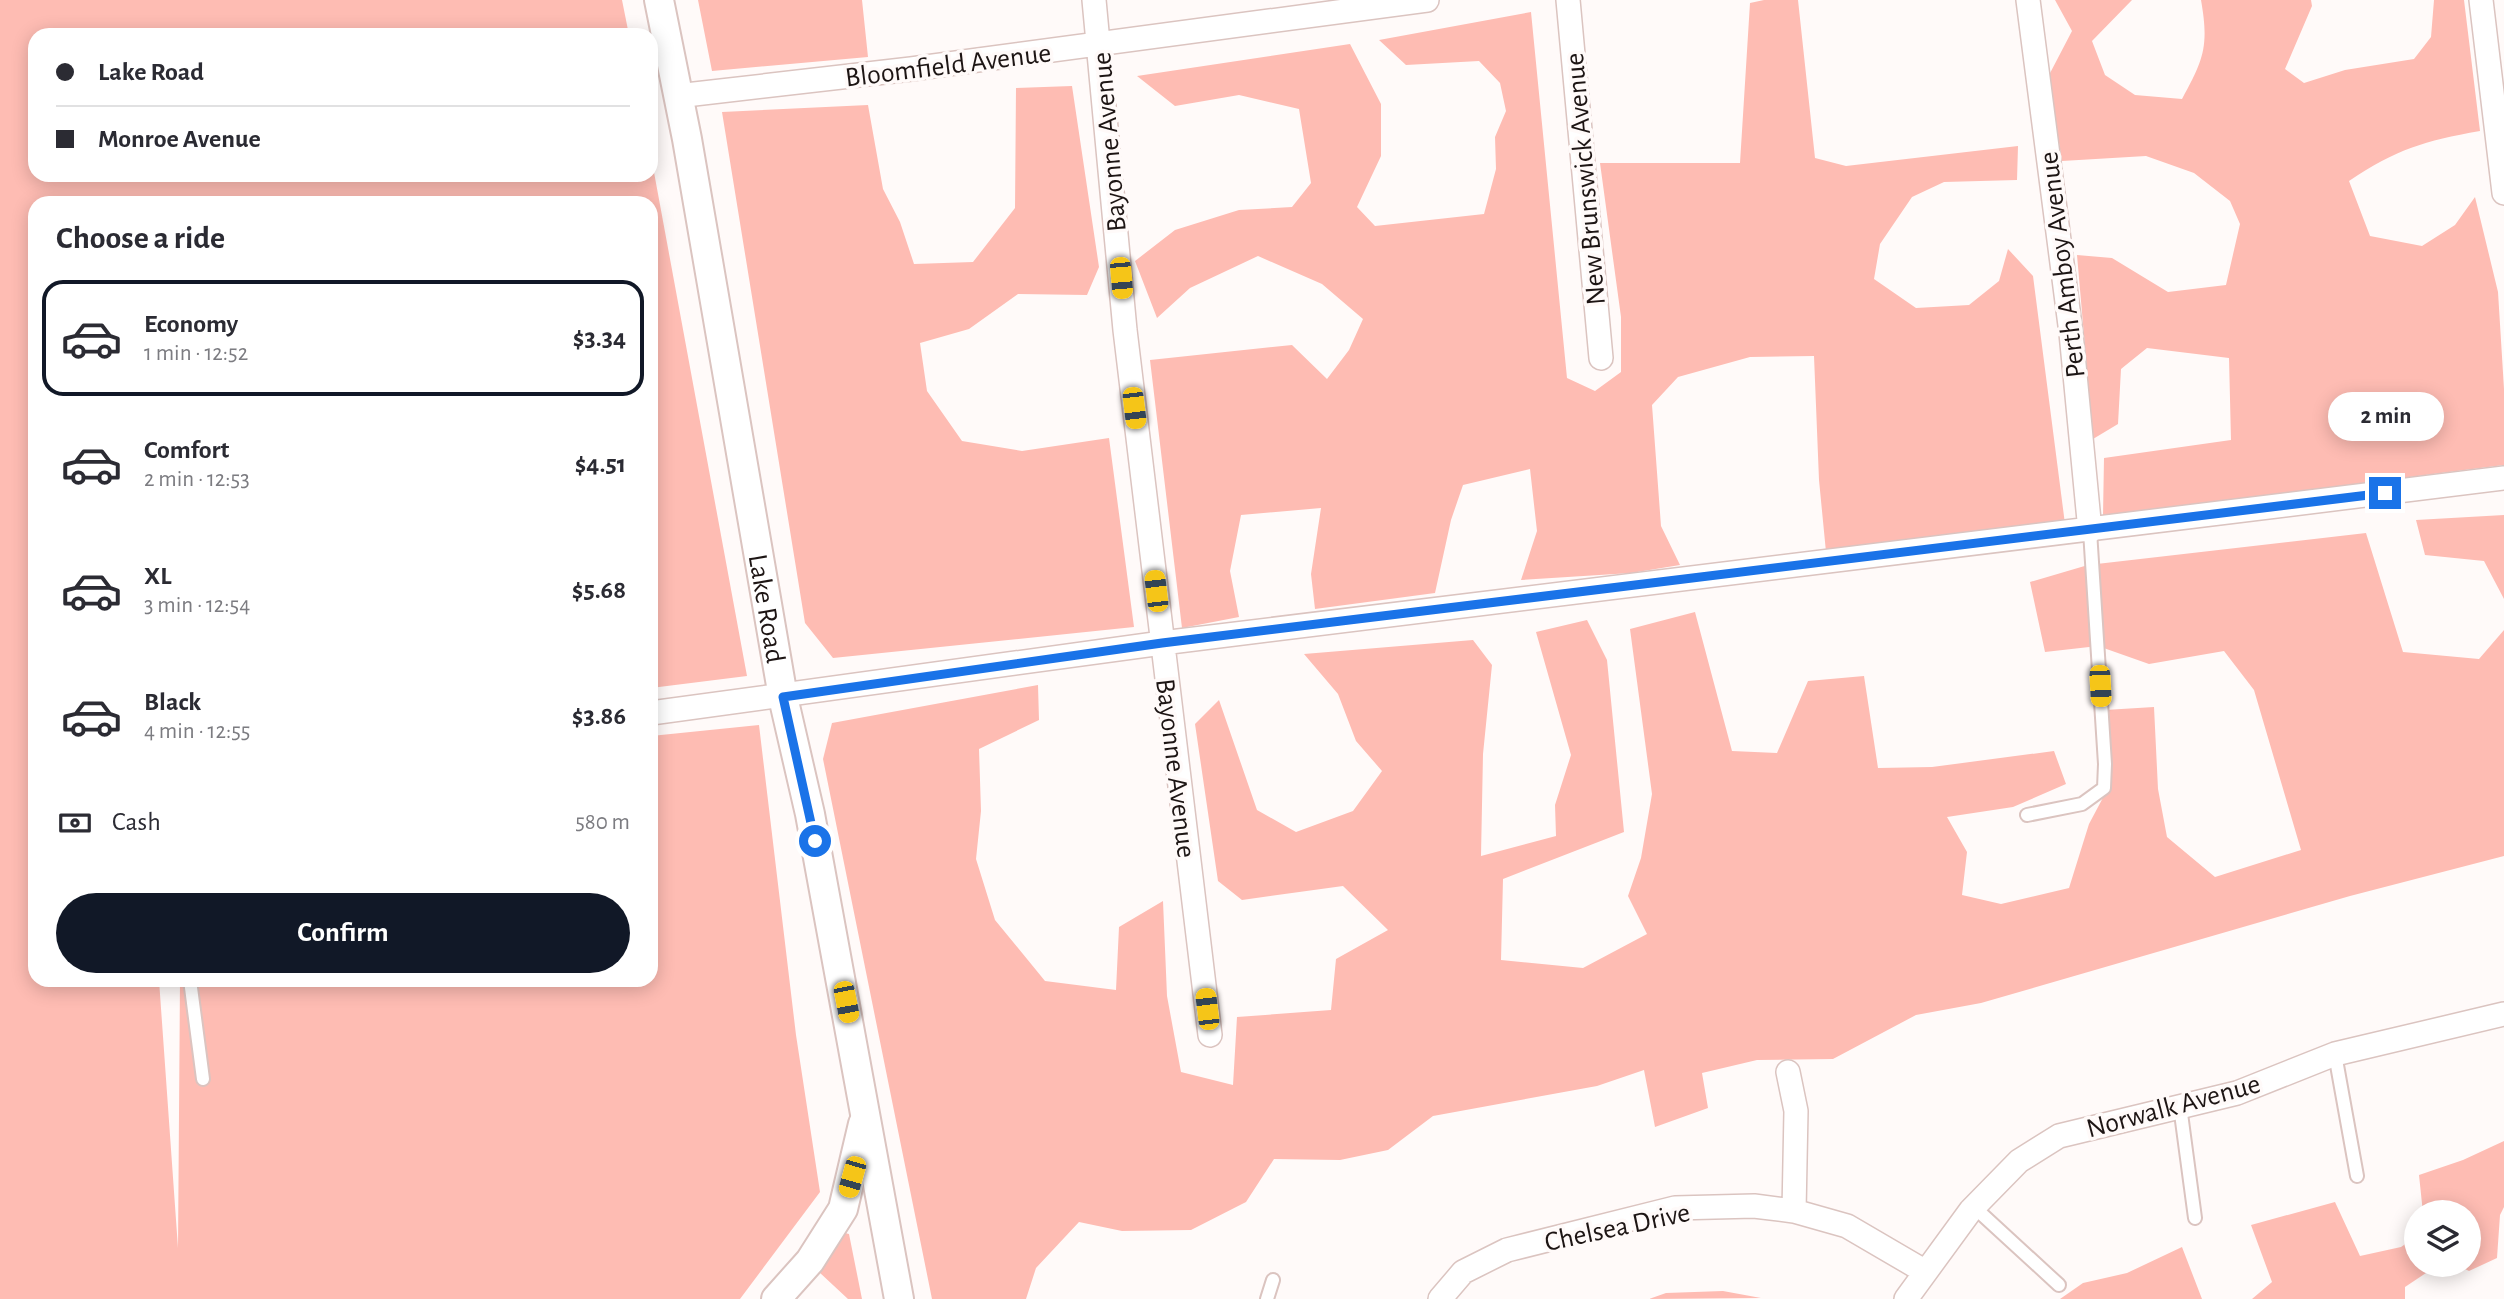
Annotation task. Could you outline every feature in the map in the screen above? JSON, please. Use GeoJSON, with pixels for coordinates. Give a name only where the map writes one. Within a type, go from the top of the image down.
{"type":"FeatureCollection","features":[{"type":"Feature","properties":{"kind":"street","name":"Lake Road"},"geometry":{"type":"LineString","coordinates":[[659,0],[689,153],[783,697],[810,814],[899,1299]]}},
{"type":"Feature","properties":{"kind":"street","name":"Bayonne Avenue"},"geometry":{"type":"LineString","coordinates":[[1094,0],[1125,330],[1210,1035]]}},
{"type":"Feature","properties":{"kind":"street","name":"Bloomfield Avenue"},"geometry":{"type":"LineString","coordinates":[[677,96],[1100,44],[1427,0]]}},
{"type":"Feature","properties":{"kind":"street","name":"New Brunswick Avenue"},"geometry":{"type":"LineString","coordinates":[[1568,0],[1601,358]]}},
{"type":"Feature","properties":{"kind":"street","name":"Perth Amboy Avenue"},"geometry":{"type":"LineString","coordinates":[[2028,0],[2071,332],[2090,531]]}},
{"type":"Feature","properties":{"kind":"street"},"geometry":{"type":"LineString","coordinates":[[2481,0],[2504,193]]}},
{"type":"Feature","properties":{"kind":"street"},"geometry":{"type":"LineString","coordinates":[[658,712],[1162,643],[2504,478]]}},
{"type":"Feature","properties":{"kind":"street","name":"Norwalk Avenue"},"geometry":{"type":"LineString","coordinates":[[1906,1299],[1924,1270],[1975,1207],[2020,1161],[2059,1136],[2236,1093],[2335,1054],[2504,1014]]}},
{"type":"Feature","properties":{"kind":"street"},"geometry":{"type":"LineString","coordinates":[[1788,1072],[1797,1111],[1794,1211]]}},
{"type":"Feature","properties":{"kind":"street"},"geometry":{"type":"LineString","coordinates":[[776,1299],[830,1234],[842,1209],[866,1110]]}},
{"type":"Feature","properties":{"kind":"street","name":"Chelsea Drive"},"geometry":{"type":"LineString","coordinates":[[1440,1299],[1463,1272],[1507,1250],[1675,1208],[1754,1206],[1794,1211],[1847,1226],[1924,1270]]}},
{"type":"Feature","properties":{"kind":"lane"},"geometry":{"type":"LineString","coordinates":[[2027,815],[2082,804],[2104,788],[2105,764],[2090,531]]}},
{"type":"Feature","properties":{"kind":"lane"},"geometry":{"type":"LineString","coordinates":[[191,987],[203,1079]]}},
{"type":"Feature","properties":{"kind":"lane"},"geometry":{"type":"LineString","coordinates":[[2335,1054],[2357,1176]]}},
{"type":"Feature","properties":{"kind":"lane"},"geometry":{"type":"LineString","coordinates":[[2180,1106],[2195,1218]]}},
{"type":"Feature","properties":{"kind":"lane"},"geometry":{"type":"LineString","coordinates":[[1975,1207],[2059,1285]]}},
{"type":"Feature","properties":{"kind":"lane"},"geometry":{"type":"LineString","coordinates":[[1267,1299],[1273,1280]]}},
{"type":"Feature","properties":{"kind":"shaded area"},"geometry":{"type":"Polygon","coordinates":[[[0,0],[622,0],[628,28],[28,28],[28,182],[656,182],[747,676],[658,687],[658,196],[28,196],[28,987],[159,987],[178,1248],[180,987],[658,987],[658,735],[759,725],[796,1035],[820,1192],[740,1299],[0,1299],[0,0]]]}},
{"type":"Feature","properties":{"kind":"shaded area"},"geometry":{"type":"Polygon","coordinates":[[[698,0],[862,0],[868,57],[712,71],[698,0]]]}},
{"type":"Feature","properties":{"kind":"shaded area"},"geometry":{"type":"Polygon","coordinates":[[[1764,0],[1798,0],[1815,158],[1846,166],[2018,146],[2017,180],[1944,182],[1912,197],[1880,244],[1874,279],[1916,308],[1969,305],[1999,281],[2008,249],[2033,276],[2065,524],[1826,552],[1819,480],[1814,356],[1750,357],[1678,377],[1652,405],[1661,526],[1680,565],[1631,573],[1521,580],[1537,531],[1530,469],[1463,485],[1451,520],[1435,593],[1315,609],[1311,574],[1321,508],[1241,515],[1230,571],[1239,617],[1182,628],[1150,360],[1292,345],[1327,379],[1349,350],[1363,319],[1322,284],[1258,256],[1190,288],[1157,318],[1135,261],[1175,230],[1239,210],[1292,207],[1311,183],[1299,109],[1239,95],[1175,106],[1137,76],[1350,44],[1381,104],[1381,156],[1357,207],[1375,226],[1484,214],[1496,169],[1495,137],[1506,111],[1500,83],[1479,61],[1406,65],[1379,40],[1531,12],[1567,378],[1595,391],[1621,372],[1621,317],[1600,163],[1740,163],[1750,3],[1764,0]]]}},
{"type":"Feature","properties":{"kind":"shaded area"},"geometry":{"type":"Polygon","coordinates":[[[2055,0],[2132,0],[2092,41],[2105,75],[2135,95],[2182,99],[2203,52],[2201,0],[2311,0],[2312,6],[2285,69],[2304,83],[2345,70],[2414,59],[2431,37],[2434,0],[2464,0],[2480,131],[2412,148],[2382,161],[2349,181],[2370,236],[2422,246],[2455,225],[2475,197],[2498,292],[2504,389],[2504,465],[2103,516],[2104,458],[2231,440],[2229,358],[2147,348],[2121,369],[2118,424],[2093,439],[2077,255],[2112,258],[2168,292],[2226,285],[2240,224],[2230,201],[2194,173],[2146,156],[2062,161],[2048,77],[2072,31],[2055,0]]]}},
{"type":"Feature","properties":{"kind":"shaded area"},"geometry":{"type":"Polygon","coordinates":[[[1072,86],[1099,267],[1087,295],[1018,294],[969,329],[920,343],[927,391],[962,441],[1022,451],[1109,438],[1134,627],[833,658],[805,623],[722,112],[868,105],[883,189],[900,222],[914,264],[973,262],[1015,208],[1016,88],[1072,86]]]}},
{"type":"Feature","properties":{"kind":"shaded area"},"geometry":{"type":"Polygon","coordinates":[[[2504,515],[2504,599],[2484,561],[2425,555],[2416,520],[2504,515]]]}},
{"type":"Feature","properties":{"kind":"shaded area"},"geometry":{"type":"Polygon","coordinates":[[[2366,533],[2403,652],[2479,659],[2504,630],[2504,856],[2350,896],[1981,1003],[1916,1015],[1833,1059],[1757,1060],[1702,1073],[1708,1108],[1655,1127],[1644,1070],[1597,1086],[1433,1116],[1388,1150],[1340,1160],[1274,1159],[1246,1202],[1191,1230],[1122,1231],[1079,1222],[1036,1268],[1026,1299],[932,1299],[823,759],[832,723],[1038,685],[1039,720],[979,749],[981,811],[976,859],[995,920],[1045,981],[1116,990],[1119,927],[1163,901],[1167,996],[1181,1072],[1233,1085],[1237,1017],[1331,1010],[1336,959],[1388,930],[1343,886],[1242,900],[1218,881],[1195,724],[1219,700],[1257,810],[1296,832],[1353,811],[1382,771],[1356,741],[1338,694],[1304,654],[1473,640],[1492,665],[1483,754],[1481,856],[1556,836],[1555,805],[1571,755],[1536,632],[1587,620],[1607,660],[1624,832],[1503,879],[1501,960],[1583,968],[1647,934],[1628,896],[1641,858],[1652,794],[1630,629],[1695,612],[1732,751],[1777,753],[1808,681],[1864,676],[1878,768],[1932,767],[2054,751],[2066,784],[2013,807],[1947,817],[1967,852],[1962,895],[2001,904],[2069,888],[2089,824],[2106,792],[2105,710],[2154,707],[2158,789],[2167,837],[2215,877],[2301,850],[2254,690],[2224,651],[2149,664],[2098,646],[2045,652],[2030,582],[2088,565],[2366,533]]]}},
{"type":"Feature","properties":{"kind":"shaded area"},"geometry":{"type":"Polygon","coordinates":[[[2504,1141],[2504,1207],[2500,1215],[2497,1258],[2481,1265],[2481,1200],[2422,1200],[2419,1175],[2463,1160],[2504,1141]]]}},
{"type":"Feature","properties":{"kind":"shaded area"},"geometry":{"type":"Polygon","coordinates":[[[2335,1202],[2360,1256],[2404,1245],[2404,1277],[2420,1277],[2405,1287],[2405,1299],[2252,1299],[2272,1282],[2251,1225],[2335,1202]]]}},
{"type":"Feature","properties":{"kind":"shaded area"},"geometry":{"type":"Polygon","coordinates":[[[845,1233],[849,1234],[862,1299],[848,1299],[819,1272],[845,1233]]]}},
{"type":"Feature","properties":{"kind":"shaded area"},"geometry":{"type":"Polygon","coordinates":[[[2182,1247],[2202,1299],[2060,1299],[2083,1283],[2127,1273],[2182,1247]]]}},
{"type":"Feature","properties":{"kind":"shaded area"},"geometry":{"type":"Polygon","coordinates":[[[1723,1291],[1761,1298],[1649,1299],[1666,1293],[1723,1291]]]}},
{"type":"Feature","properties":{"kind":"route"},"geometry":{"type":"LineString","coordinates":[[815,841],[783,697],[1162,643],[2385,493]]}}]}
